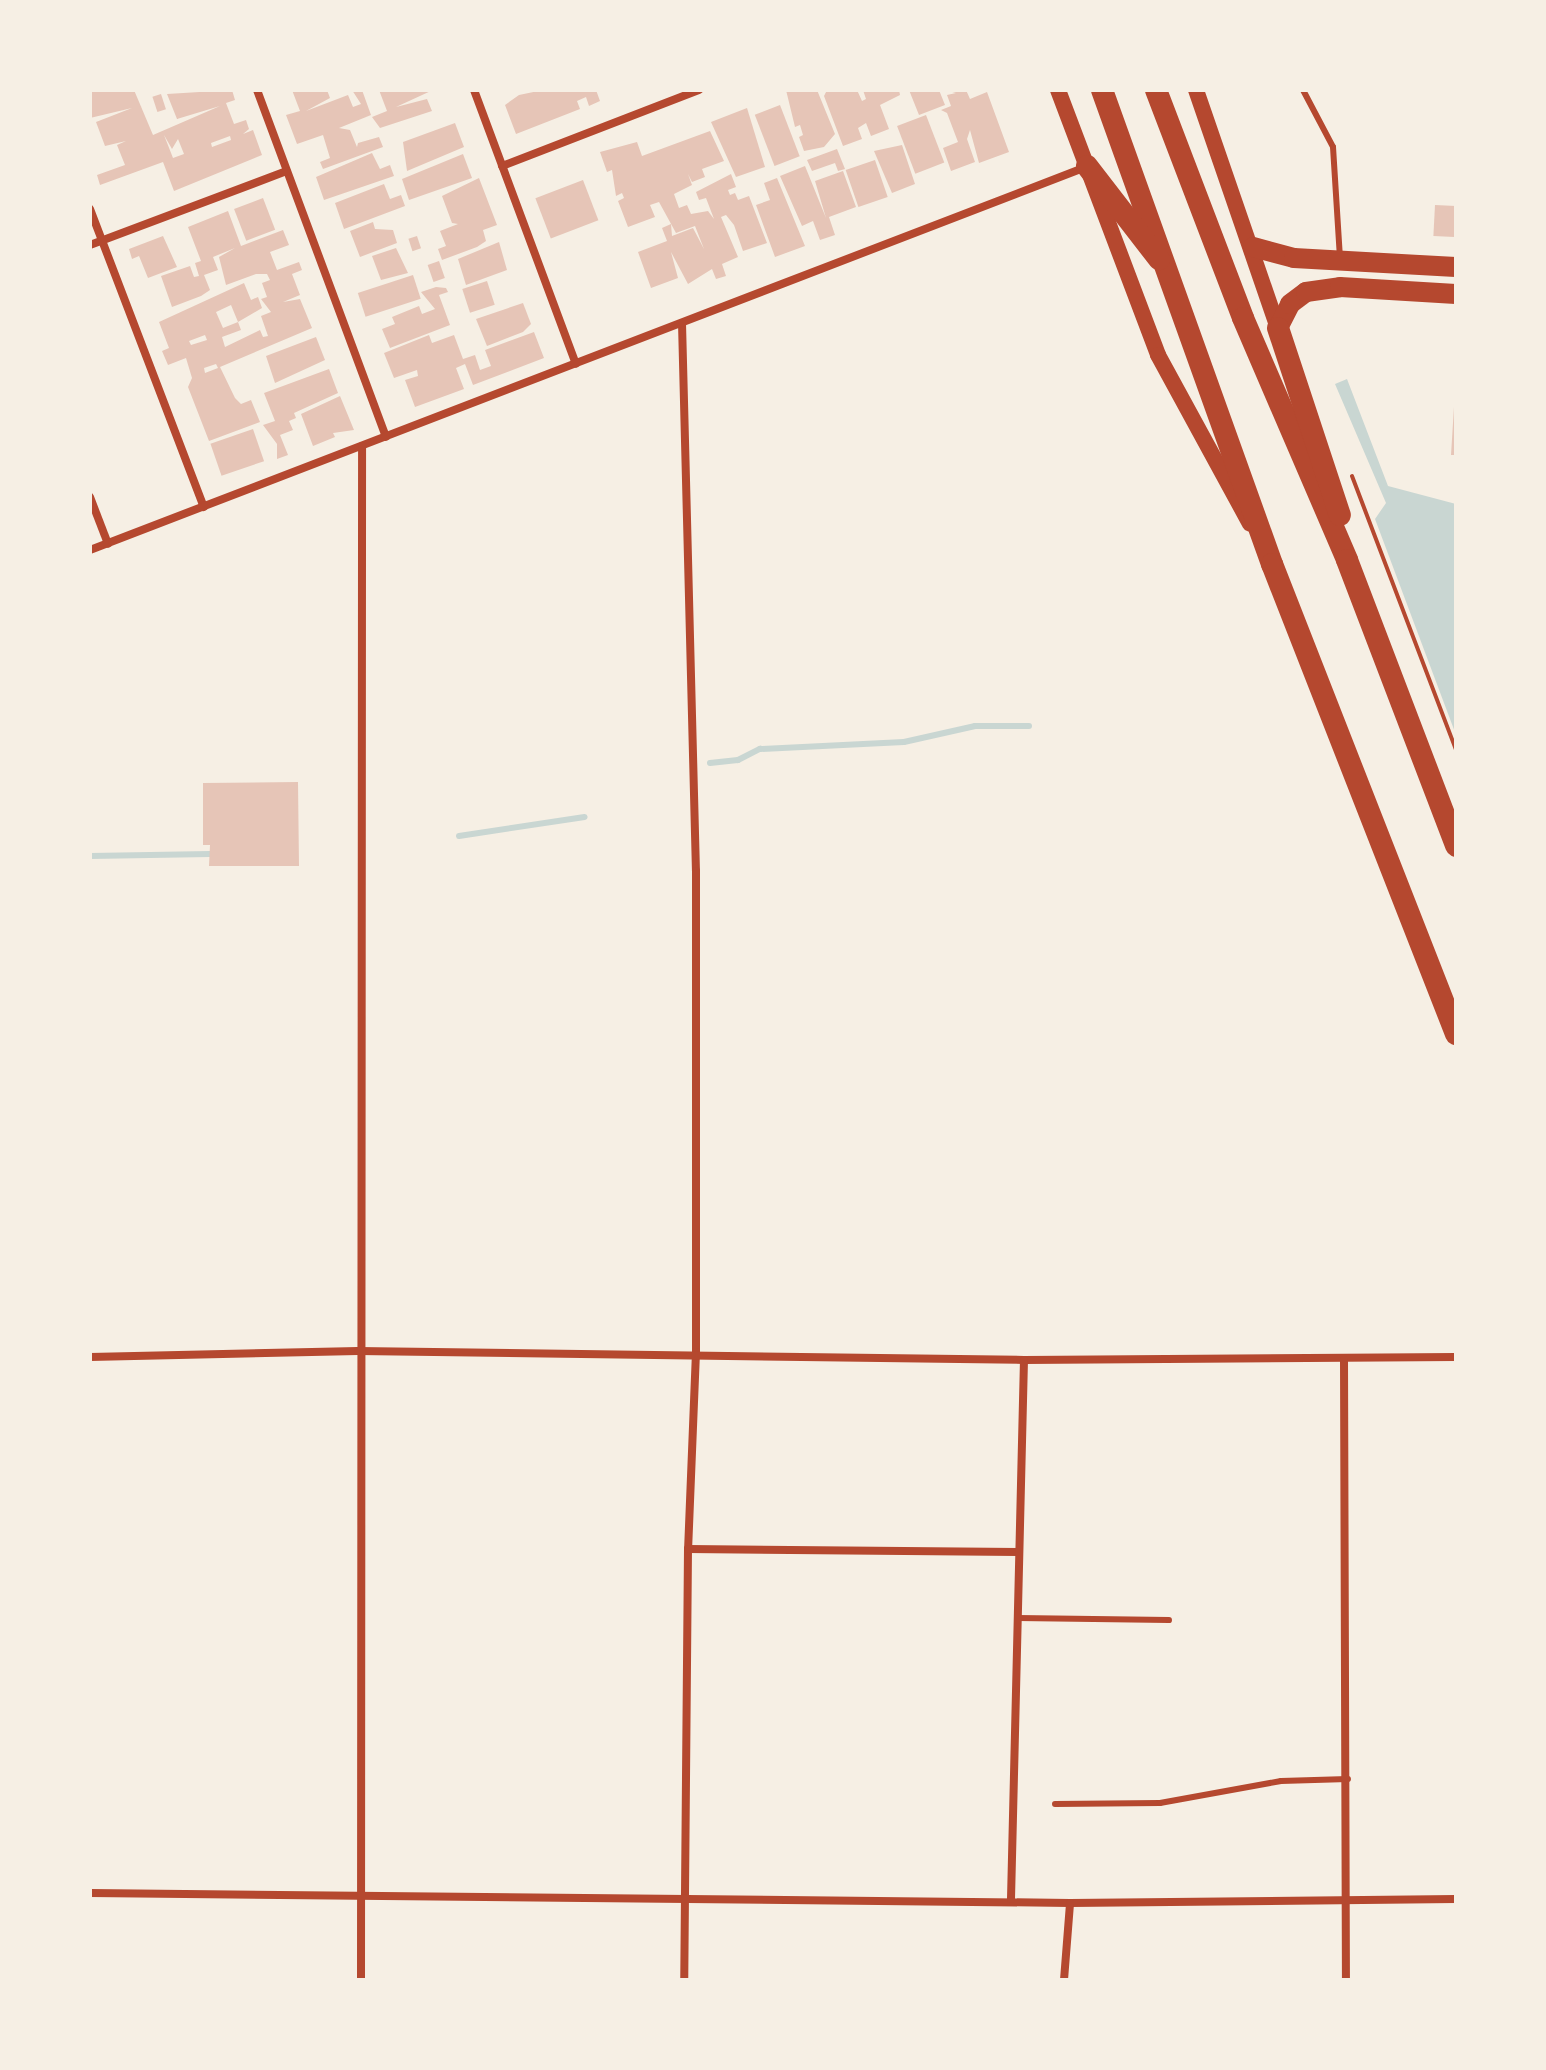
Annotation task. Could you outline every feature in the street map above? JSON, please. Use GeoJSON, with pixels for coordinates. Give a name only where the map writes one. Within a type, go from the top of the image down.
{"type":"FeatureCollection","features":[{"type":"Feature","properties":{"kind":"highway"},"geometry":{"type":"LineString","coordinates":[[1102,90],[1174,279],[1272,564],[1456,1034]]}},
{"type":"Feature","properties":{"kind":"highway"},"geometry":{"type":"LineString","coordinates":[[1156,90],[1243,318],[1347,560],[1456,846]]}},
{"type":"Feature","properties":{"kind":"highway"},"geometry":{"type":"LineString","coordinates":[[1087,166],[1174,279]]}},
{"type":"Feature","properties":{"kind":"highway"},"geometry":{"type":"LineString","coordinates":[[1278,328],[1339,505],[1347,560]]}},
{"type":"Feature","properties":{"kind":"main road"},"geometry":{"type":"LineString","coordinates":[[1058,90],[1164,369],[1272,564]]}},
{"type":"Feature","properties":{"kind":"main road"},"geometry":{"type":"LineString","coordinates":[[1196,90],[1253,247],[1278,328]]}},
{"type":"Feature","properties":{"kind":"main road"},"geometry":{"type":"LineString","coordinates":[[1253,247],[1294,258],[1456,267]]}},
{"type":"Feature","properties":{"kind":"main road"},"geometry":{"type":"LineString","coordinates":[[1340,260],[1340,287]]}},
{"type":"Feature","properties":{"kind":"main road"},"geometry":{"type":"LineString","coordinates":[[1278,328],[1290,304],[1306,292],[1340,287],[1456,294]]}},
{"type":"Feature","properties":{"kind":"street"},"geometry":{"type":"LineString","coordinates":[[257,90],[386,437]]}},
{"type":"Feature","properties":{"kind":"street"},"geometry":{"type":"LineString","coordinates":[[474,90],[576,364]]}},
{"type":"Feature","properties":{"kind":"street"},"geometry":{"type":"LineString","coordinates":[[502,166],[683,93],[699,90]]}},
{"type":"Feature","properties":{"kind":"street"},"geometry":{"type":"LineString","coordinates":[[90,550],[1087,166]]}},
{"type":"Feature","properties":{"kind":"street"},"geometry":{"type":"LineString","coordinates":[[90,245],[287,171]]}},
{"type":"Feature","properties":{"kind":"street"},"geometry":{"type":"LineString","coordinates":[[90,209],[204,507]]}},
{"type":"Feature","properties":{"kind":"street"},"geometry":{"type":"LineString","coordinates":[[682,323],[696,871],[696,1352],[688,1549],[684,1980]]}},
{"type":"Feature","properties":{"kind":"street"},"geometry":{"type":"LineString","coordinates":[[361,1980],[358,1351],[362,446]]}},
{"type":"Feature","properties":{"kind":"street"},"geometry":{"type":"LineString","coordinates":[[90,497],[108,544]]}},
{"type":"Feature","properties":{"kind":"street"},"geometry":{"type":"LineString","coordinates":[[90,1357],[358,1351],[696,1352],[1024,1360],[1456,1357]]}},
{"type":"Feature","properties":{"kind":"street"},"geometry":{"type":"LineString","coordinates":[[1011,1899],[1024,1360]]}},
{"type":"Feature","properties":{"kind":"street"},"geometry":{"type":"LineString","coordinates":[[1344,1360],[1348,1779],[1346,1980]]}},
{"type":"Feature","properties":{"kind":"street"},"geometry":{"type":"LineString","coordinates":[[688,1549],[1019,1552]]}},
{"type":"Feature","properties":{"kind":"street"},"geometry":{"type":"LineString","coordinates":[[90,1893],[1011,1899],[1070,1903],[1456,1899]]}},
{"type":"Feature","properties":{"kind":"street"},"geometry":{"type":"LineString","coordinates":[[1064,1980],[1070,1903]]}},
{"type":"Feature","properties":{"kind":"lane"},"geometry":{"type":"LineString","coordinates":[[1303,90],[1333,147],[1340,260]]}},
{"type":"Feature","properties":{"kind":"lane"},"geometry":{"type":"LineString","coordinates":[[1018,1618],[1169,1620]]}},
{"type":"Feature","properties":{"kind":"lane"},"geometry":{"type":"LineString","coordinates":[[1055,1804],[1160,1803],[1281,1781],[1348,1779]]}},
{"type":"Feature","properties":{"kind":"path"},"geometry":{"type":"LineString","coordinates":[[1371,524],[1456,750]]}},
{"type":"Feature","properties":{"kind":"shaded area"},"geometry":{"type":"Polygon","coordinates":[[[1347,379],[1388,486],[1456,504],[1456,735],[1375,519],[1386,503],[1335,384],[1347,379]]]}},
{"type":"Feature","properties":{"kind":"building"},"geometry":{"type":"Polygon","coordinates":[[[90,90],[134,90],[153,135],[220,106],[177,119],[167,94],[232,90],[235,100],[226,103],[234,124],[246,120],[249,129],[243,134],[253,130],[262,155],[174,191],[163,162],[100,185],[97,175],[125,165],[117,145],[126,141],[105,146],[96,122],[132,108],[90,118],[90,90]],[[164,135],[173,158],[184,154],[178,139],[172,149],[164,135]],[[230,136],[211,143],[212,147],[231,140],[230,136]]]}},
{"type":"Feature","properties":{"kind":"building"},"geometry":{"type":"Polygon","coordinates":[[[292,90],[327,90],[330,98],[306,111],[348,95],[353,107],[361,104],[352,90],[362,90],[371,115],[339,128],[350,130],[357,147],[358,143],[379,137],[383,147],[323,169],[320,162],[330,158],[323,135],[297,144],[286,115],[300,111],[292,90]]]}},
{"type":"Feature","properties":{"kind":"building"},"geometry":{"type":"Polygon","coordinates":[[[379,90],[433,90],[396,107],[427,99],[432,111],[380,128],[372,117],[387,111],[379,90]]]}},
{"type":"Feature","properties":{"kind":"building"},"geometry":{"type":"Polygon","coordinates":[[[543,90],[596,90],[600,101],[589,106],[586,97],[577,101],[580,109],[516,134],[505,105],[519,95],[543,90]]]}},
{"type":"Feature","properties":{"kind":"building"},"geometry":{"type":"Polygon","coordinates":[[[786,90],[817,90],[835,134],[824,147],[804,151],[799,137],[803,135],[800,125],[795,127],[786,90]]]}},
{"type":"Feature","properties":{"kind":"building"},"geometry":{"type":"Polygon","coordinates":[[[827,90],[857,90],[862,101],[866,99],[863,90],[899,90],[900,95],[880,105],[889,129],[871,136],[866,123],[858,128],[862,139],[843,146],[824,96],[827,90]]]}},
{"type":"Feature","properties":{"kind":"building"},"geometry":{"type":"Polygon","coordinates":[[[909,90],[939,90],[945,105],[919,115],[909,90]]]}},
{"type":"Feature","properties":{"kind":"building"},"geometry":{"type":"Polygon","coordinates":[[[945,90],[966,90],[970,99],[987,92],[1009,152],[979,163],[970,130],[967,139],[975,162],[951,171],[943,148],[958,142],[947,113],[941,110],[951,106],[947,95],[956,93],[945,90]]]}},
{"type":"Feature","properties":{"kind":"building"},"geometry":{"type":"Polygon","coordinates":[[[161,94],[166,109],[157,112],[152,97],[161,94]]]}},
{"type":"Feature","properties":{"kind":"building"},"geometry":{"type":"Polygon","coordinates":[[[780,105],[800,156],[775,166],[755,115],[780,105]]]}},
{"type":"Feature","properties":{"kind":"building"},"geometry":{"type":"Polygon","coordinates":[[[747,108],[765,167],[736,177],[711,122],[747,108]]]}},
{"type":"Feature","properties":{"kind":"building"},"geometry":{"type":"Polygon","coordinates":[[[926,115],[944,163],[915,174],[897,126],[926,115]]]}},
{"type":"Feature","properties":{"kind":"building"},"geometry":{"type":"Polygon","coordinates":[[[455,123],[464,147],[407,171],[403,142],[455,123]]]}},
{"type":"Feature","properties":{"kind":"building"},"geometry":{"type":"Polygon","coordinates":[[[710,131],[724,161],[702,169],[705,177],[692,182],[688,174],[692,185],[674,194],[679,208],[687,205],[691,214],[708,211],[714,219],[706,198],[699,200],[696,192],[731,174],[736,187],[728,190],[730,195],[735,193],[738,200],[749,196],[767,243],[743,251],[734,225],[726,215],[721,217],[738,257],[722,264],[726,276],[716,279],[712,269],[688,284],[671,252],[678,278],[651,288],[638,252],[667,241],[662,228],[671,224],[672,236],[693,228],[704,249],[695,226],[676,233],[659,202],[650,205],[655,217],[628,227],[618,201],[624,198],[622,193],[616,196],[612,170],[607,172],[600,152],[637,142],[642,156],[710,131]]]}},
{"type":"Feature","properties":{"kind":"building"},"geometry":{"type":"Polygon","coordinates":[[[902,145],[915,184],[892,193],[874,151],[902,145]]]}},
{"type":"Feature","properties":{"kind":"building"},"geometry":{"type":"Polygon","coordinates":[[[837,149],[845,169],[838,171],[835,163],[812,171],[807,160],[837,149]]]}},
{"type":"Feature","properties":{"kind":"building"},"geometry":{"type":"Polygon","coordinates":[[[372,153],[380,169],[390,165],[394,176],[324,200],[316,177],[372,153]]]}},
{"type":"Feature","properties":{"kind":"building"},"geometry":{"type":"Polygon","coordinates":[[[463,154],[472,178],[409,200],[402,179],[463,154]]]}},
{"type":"Feature","properties":{"kind":"building"},"geometry":{"type":"Polygon","coordinates":[[[875,160],[888,197],[858,207],[846,170],[875,160]]]}},
{"type":"Feature","properties":{"kind":"building"},"geometry":{"type":"Polygon","coordinates":[[[805,166],[826,218],[815,181],[843,171],[856,207],[829,217],[835,235],[820,240],[813,221],[802,226],[780,176],[805,166]]]}},
{"type":"Feature","properties":{"kind":"building"},"geometry":{"type":"Polygon","coordinates":[[[479,178],[497,225],[483,230],[486,241],[477,247],[442,260],[438,249],[446,246],[440,231],[458,224],[452,223],[442,196],[479,178]]]}},
{"type":"Feature","properties":{"kind":"building"},"geometry":{"type":"Polygon","coordinates":[[[777,178],[805,246],[775,257],[756,205],[770,200],[764,183],[777,178]]]}},
{"type":"Feature","properties":{"kind":"building"},"geometry":{"type":"Polygon","coordinates":[[[583,180],[598,220],[551,238],[535,198],[583,180]]]}},
{"type":"Feature","properties":{"kind":"building"},"geometry":{"type":"Polygon","coordinates":[[[384,184],[390,199],[401,195],[405,206],[344,229],[335,203],[384,184]]]}},
{"type":"Feature","properties":{"kind":"building"},"geometry":{"type":"Polygon","coordinates":[[[263,198],[275,230],[246,241],[234,209],[263,198]]]}},
{"type":"Feature","properties":{"kind":"building"},"geometry":{"type":"Polygon","coordinates":[[[1435,205],[1456,206],[1454,237],[1433,236],[1435,205]]]}},
{"type":"Feature","properties":{"kind":"building"},"geometry":{"type":"Polygon","coordinates":[[[228,211],[241,246],[283,230],[289,245],[270,252],[277,270],[299,262],[302,270],[292,274],[300,295],[283,302],[300,299],[312,328],[220,367],[235,398],[241,404],[251,400],[260,422],[209,441],[188,387],[192,378],[186,358],[168,365],[162,351],[169,348],[159,322],[244,283],[251,300],[258,297],[262,308],[238,322],[241,330],[222,337],[225,347],[260,330],[263,337],[268,336],[261,316],[271,312],[261,299],[267,297],[262,283],[270,280],[267,274],[256,274],[226,285],[219,257],[235,248],[213,257],[218,270],[204,275],[210,290],[172,307],[161,276],[190,266],[194,277],[199,276],[195,263],[201,261],[188,227],[228,211]],[[231,305],[216,312],[223,328],[238,322],[231,305]],[[205,335],[189,341],[191,345],[207,340],[205,335]],[[216,364],[204,368],[205,373],[218,368],[216,364]]]}},
{"type":"Feature","properties":{"kind":"building"},"geometry":{"type":"Polygon","coordinates":[[[373,222],[375,229],[393,230],[397,243],[360,257],[350,231],[373,222]]]}},
{"type":"Feature","properties":{"kind":"building"},"geometry":{"type":"Polygon","coordinates":[[[163,236],[177,267],[148,278],[139,256],[132,259],[129,249],[163,236]]]}},
{"type":"Feature","properties":{"kind":"building"},"geometry":{"type":"Polygon","coordinates":[[[417,236],[421,248],[412,251],[408,239],[417,236]]]}},
{"type":"Feature","properties":{"kind":"building"},"geometry":{"type":"Polygon","coordinates":[[[499,242],[507,270],[466,285],[458,259],[499,242]]]}},
{"type":"Feature","properties":{"kind":"building"},"geometry":{"type":"Polygon","coordinates":[[[396,248],[408,273],[381,280],[372,256],[396,248]]]}},
{"type":"Feature","properties":{"kind":"building"},"geometry":{"type":"Polygon","coordinates":[[[439,261],[445,278],[434,282],[428,265],[439,261]]]}},
{"type":"Feature","properties":{"kind":"building"},"geometry":{"type":"Polygon","coordinates":[[[413,275],[421,299],[366,317],[358,293],[413,275]]]}},
{"type":"Feature","properties":{"kind":"building"},"geometry":{"type":"Polygon","coordinates":[[[487,281],[495,305],[470,313],[462,289],[487,281]]]}},
{"type":"Feature","properties":{"kind":"building"},"geometry":{"type":"Polygon","coordinates":[[[436,287],[446,288],[448,292],[439,295],[450,325],[390,348],[382,329],[395,324],[392,317],[419,306],[422,314],[435,309],[421,292],[436,287]]]}},
{"type":"Feature","properties":{"kind":"building"},"geometry":{"type":"Polygon","coordinates":[[[523,303],[531,324],[523,332],[487,346],[476,319],[523,303]]]}},
{"type":"Feature","properties":{"kind":"building"},"geometry":{"type":"Polygon","coordinates":[[[534,332],[544,358],[473,385],[465,364],[456,368],[464,389],[415,407],[405,380],[418,376],[417,370],[394,378],[384,353],[429,335],[432,343],[454,335],[463,359],[475,355],[480,370],[491,366],[485,350],[534,332]]]}},
{"type":"Feature","properties":{"kind":"building"},"geometry":{"type":"Polygon","coordinates":[[[316,337],[325,360],[275,383],[266,356],[316,337]]]}},
{"type":"Feature","properties":{"kind":"building"},"geometry":{"type":"Polygon","coordinates":[[[329,369],[338,393],[294,413],[296,418],[289,421],[293,430],[280,435],[288,455],[277,459],[277,444],[263,425],[275,421],[264,393],[329,369]]]}},
{"type":"Feature","properties":{"kind":"building"},"geometry":{"type":"Polygon","coordinates":[[[340,396],[354,430],[333,433],[335,437],[313,446],[301,414],[340,396]]]}},
{"type":"Feature","properties":{"kind":"building"},"geometry":{"type":"Polygon","coordinates":[[[1454,407],[1456,455],[1451,455],[1454,407]]]}},
{"type":"Feature","properties":{"kind":"building"},"geometry":{"type":"Polygon","coordinates":[[[253,429],[264,461],[222,476],[210,444],[253,429]]]}},
{"type":"Feature","properties":{"kind":"building"},"geometry":{"type":"Polygon","coordinates":[[[298,782],[299,866],[209,866],[210,845],[203,845],[203,783],[298,782]]]}},
{"type":"Feature","properties":{"kind":"waterway"},"geometry":{"type":"LineString","coordinates":[[710,763],[738,760],[760,749],[904,742],[975,726],[1029,726]]}},
{"type":"Feature","properties":{"kind":"waterway"},"geometry":{"type":"LineString","coordinates":[[459,836],[585,817]]}},
{"type":"Feature","properties":{"kind":"waterway"},"geometry":{"type":"LineString","coordinates":[[90,856],[210,854]]}}]}
